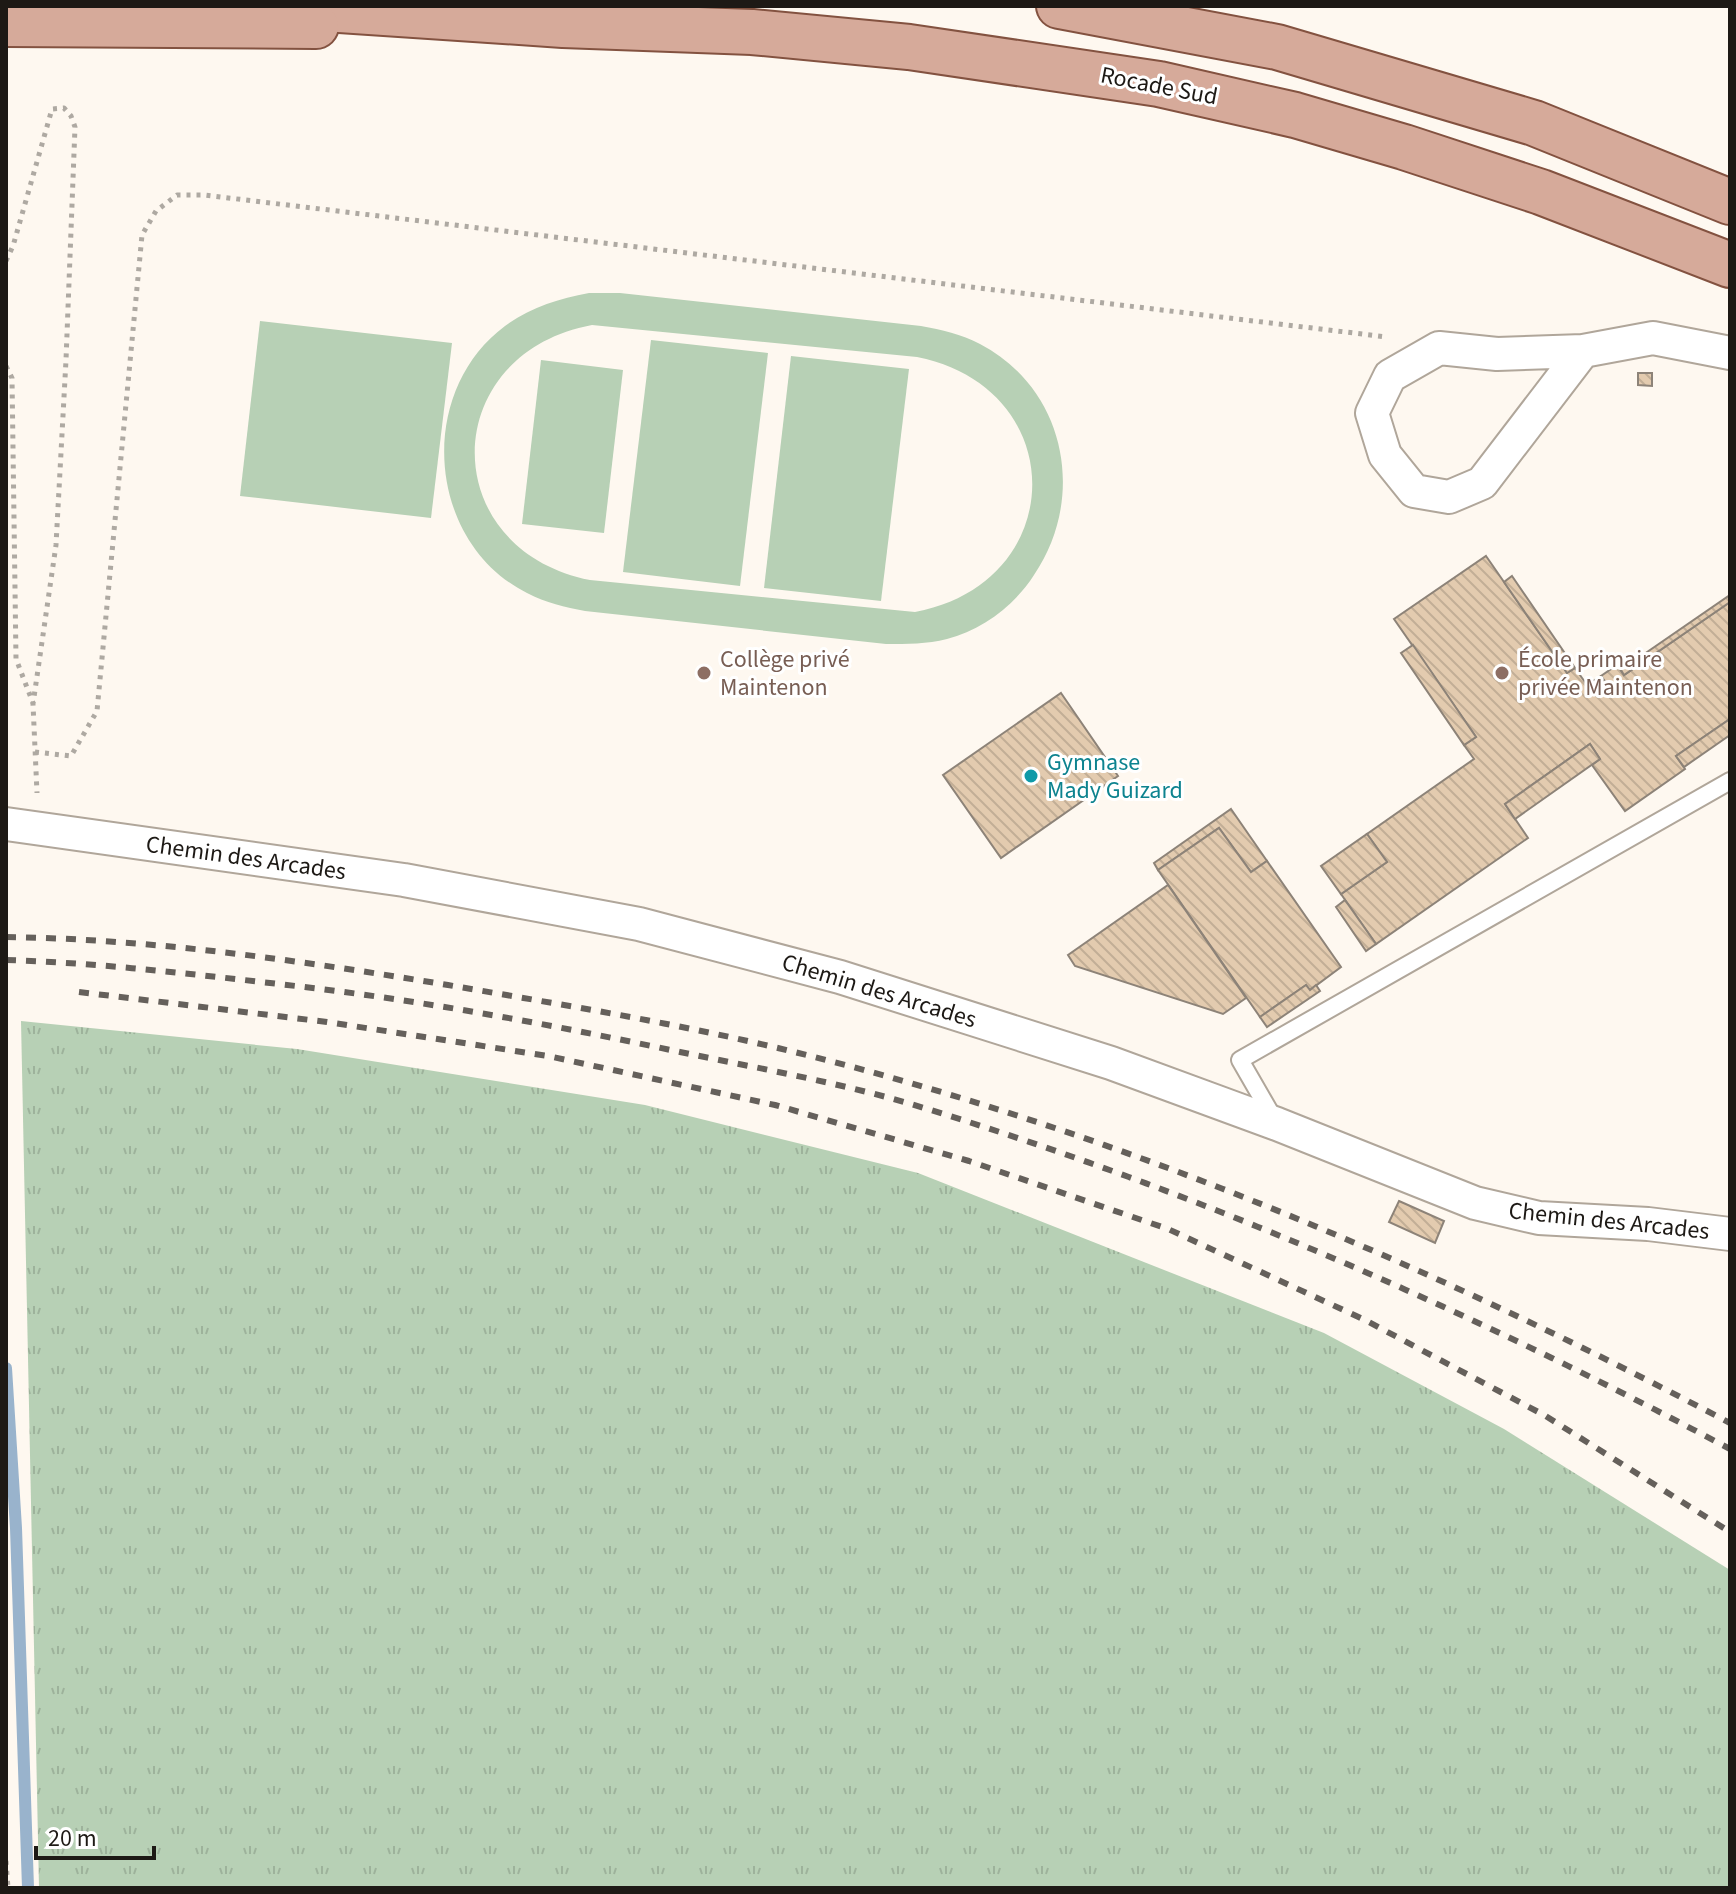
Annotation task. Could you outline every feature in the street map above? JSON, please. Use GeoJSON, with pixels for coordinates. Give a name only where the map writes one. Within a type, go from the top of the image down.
{"type":"FeatureCollection","features":[{"type":"Feature","properties":{"kind":"main road","name":"Rocade Sud"},"geometry":{"type":"LineString","coordinates":[[280,6],[563,25],[752,32],[893,45],[1159,84],[1295,115],[1404,147],[1541,192],[1730,265]]}},
{"type":"Feature","properties":{"kind":"main road"},"geometry":{"type":"LineString","coordinates":[[1059,6],[1277,47],[1534,123],[1730,202]]}},
{"type":"Feature","properties":{"kind":"main road","name":"Rocade Sud"},"geometry":{"type":"LineString","coordinates":[[6,24],[174,27],[563,25]]}},
{"type":"Feature","properties":{"kind":"street"},"geometry":{"type":"LineString","coordinates":[[1583,351],[1482,483],[1449,497],[1414,491],[1385,455],[1372,413],[1390,376],[1439,348],[1497,354],[1583,351],[1653,338],[1730,353]]}},
{"type":"Feature","properties":{"kind":"street","name":"Chemin des Arcades"},"geometry":{"type":"LineString","coordinates":[[6,824],[404,880],[639,924],[870,987],[1111,1063],[1277,1124],[1475,1203],[1539,1218],[1648,1224],[1730,1234]]}},
{"type":"Feature","properties":{"kind":"lane"},"geometry":{"type":"LineString","coordinates":[[1277,1124],[1240,1060],[1730,781]]}},
{"type":"Feature","properties":{"kind":"path"},"geometry":{"type":"LineString","coordinates":[[6,261],[52,109],[64,108],[75,127],[56,545],[33,704],[39,830]]}},
{"type":"Feature","properties":{"kind":"path"},"geometry":{"type":"LineString","coordinates":[[35,752],[71,756],[97,711],[142,235],[156,211],[177,195],[220,197],[1375,334],[1439,348]]}},
{"type":"Feature","properties":{"kind":"path"},"geometry":{"type":"LineString","coordinates":[[6,366],[12,378],[16,659],[33,704]]}},
{"type":"Feature","properties":{"kind":"path"},"geometry":{"type":"LineString","coordinates":[[6,1861],[8,1888]]}},
{"type":"Feature","properties":{"kind":"green space"},"geometry":{"type":"Polygon","coordinates":[[[620,293],[921,326],[959,335],[980,344],[1009,364],[1032,388],[1049,416],[1059,447],[1063,479],[1060,512],[1050,545],[1034,575],[1007,606],[985,623],[947,639],[909,644],[585,611],[527,593],[494,570],[469,540],[452,504],[445,466],[446,427],[456,389],[476,355],[505,326],[545,305],[578,295],[620,293]],[[592,325],[541,343],[504,373],[482,410],[475,452],[482,493],[503,531],[539,561],[590,580],[915,612],[966,594],[1002,564],[1025,527],[1032,485],[1025,444],[1004,406],[968,376],[917,357],[592,325]]]}},
{"type":"Feature","properties":{"kind":"green space"},"geometry":{"type":"Polygon","coordinates":[[[260,321],[452,343],[431,518],[240,496],[260,321]]]}},
{"type":"Feature","properties":{"kind":"green space"},"geometry":{"type":"Polygon","coordinates":[[[651,340],[768,353],[740,586],[623,572],[651,340]]]}},
{"type":"Feature","properties":{"kind":"green space"},"geometry":{"type":"Polygon","coordinates":[[[791,356],[909,369],[881,601],[764,588],[791,356]]]}},
{"type":"Feature","properties":{"kind":"green space"},"geometry":{"type":"Polygon","coordinates":[[[541,360],[623,370],[604,533],[522,524],[541,360]]]}},
{"type":"Feature","properties":{"kind":"green space"},"geometry":{"type":"Polygon","coordinates":[[[21,1021],[297,1049],[645,1105],[918,1173],[1324,1333],[1504,1429],[1730,1570],[1730,1888],[39,1888],[21,1021]]]}},
{"type":"Feature","properties":{"kind":"building"},"geometry":{"type":"Polygon","coordinates":[[[1638,373],[1652,373],[1652,386],[1638,385],[1638,373]]]}},
{"type":"Feature","properties":{"kind":"building"},"geometry":{"type":"Polygon","coordinates":[[[1486,556],[1567,673],[1575,668],[1592,692],[1606,683],[1601,676],[1617,665],[1624,675],[1730,602],[1730,719],[1676,756],[1685,769],[1625,811],[1592,765],[1600,759],[1590,744],[1505,804],[1528,838],[1376,944],[1341,894],[1387,862],[1367,834],[1474,759],[1464,745],[1476,737],[1394,619],[1486,556]]]}},
{"type":"Feature","properties":{"kind":"building"},"geometry":{"type":"Polygon","coordinates":[[[1512,576],[1575,668],[1567,673],[1504,582],[1512,576]]]}},
{"type":"Feature","properties":{"kind":"building"},"geometry":{"type":"Polygon","coordinates":[[[1730,595],[1730,602],[1624,675],[1621,670],[1730,595]]]}},
{"type":"Feature","properties":{"kind":"building"},"geometry":{"type":"Polygon","coordinates":[[[1413,645],[1476,737],[1464,745],[1401,653],[1413,645]]]}},
{"type":"Feature","properties":{"kind":"building"},"geometry":{"type":"Polygon","coordinates":[[[1601,676],[1606,683],[1592,692],[1587,685],[1601,676]]]}},
{"type":"Feature","properties":{"kind":"building","name":"Gymnase Mady Guizard"},"geometry":{"type":"Polygon","coordinates":[[[1061,693],[1118,776],[1001,858],[943,775],[1061,693]]]}},
{"type":"Feature","properties":{"kind":"building"},"geometry":{"type":"Polygon","coordinates":[[[1730,719],[1730,735],[1684,767],[1676,756],[1730,719]]]}},
{"type":"Feature","properties":{"kind":"building"},"geometry":{"type":"Polygon","coordinates":[[[1590,744],[1600,759],[1515,819],[1505,804],[1590,744]]]}},
{"type":"Feature","properties":{"kind":"building"},"geometry":{"type":"Polygon","coordinates":[[[1231,809],[1267,861],[1251,872],[1219,828],[1158,870],[1154,863],[1231,809]]]}},
{"type":"Feature","properties":{"kind":"building"},"geometry":{"type":"Polygon","coordinates":[[[1219,828],[1251,872],[1267,861],[1341,967],[1310,990],[1306,985],[1260,1017],[1158,870],[1219,828]]]}},
{"type":"Feature","properties":{"kind":"building"},"geometry":{"type":"Polygon","coordinates":[[[1367,834],[1387,862],[1341,894],[1321,866],[1367,834]]]}},
{"type":"Feature","properties":{"kind":"building"},"geometry":{"type":"Polygon","coordinates":[[[1168,885],[1246,998],[1223,1014],[1075,966],[1068,955],[1168,885]]]}},
{"type":"Feature","properties":{"kind":"building"},"geometry":{"type":"Polygon","coordinates":[[[1345,900],[1376,944],[1366,951],[1336,907],[1345,900]]]}},
{"type":"Feature","properties":{"kind":"building"},"geometry":{"type":"Polygon","coordinates":[[[1306,985],[1310,990],[1316,985],[1320,991],[1267,1027],[1260,1017],[1306,985]]]}},
{"type":"Feature","properties":{"kind":"building"},"geometry":{"type":"Polygon","coordinates":[[[1399,1201],[1444,1221],[1435,1243],[1389,1222],[1399,1201]]]}},
{"type":"Feature","properties":{"kind":"waterway"},"geometry":{"type":"LineString","coordinates":[[6,1368],[16,1528],[28,1888]]}},
{"type":"Feature","properties":{"kind":"railway"},"geometry":{"type":"LineString","coordinates":[[6,937],[172,947],[393,976],[696,1030],[902,1081],[1024,1118],[1266,1206],[1501,1309],[1730,1423]]}},
{"type":"Feature","properties":{"kind":"railway"},"geometry":{"type":"LineString","coordinates":[[6,960],[188,974],[441,1006],[585,1032],[911,1104],[1122,1174],[1329,1256],[1531,1348],[1730,1449]]}},
{"type":"Feature","properties":{"kind":"railway"},"geometry":{"type":"LineString","coordinates":[[79,992],[327,1022],[548,1056],[775,1105],[969,1161],[1168,1229],[1365,1320],[1544,1415],[1730,1532]]}},
{"type":"Feature","properties":{"kind":"place","name":"Collège privé Maintenon"},"geometry":{"type":"Point","coordinates":[704,673]}},
{"type":"Feature","properties":{"kind":"place","name":"École primaire privée Maintenon"},"geometry":{"type":"Point","coordinates":[1502,673]}},
{"type":"Feature","properties":{"kind":"place","name":"Gymnase Mady Guizard"},"geometry":{"type":"Point","coordinates":[1031,776]}}]}
